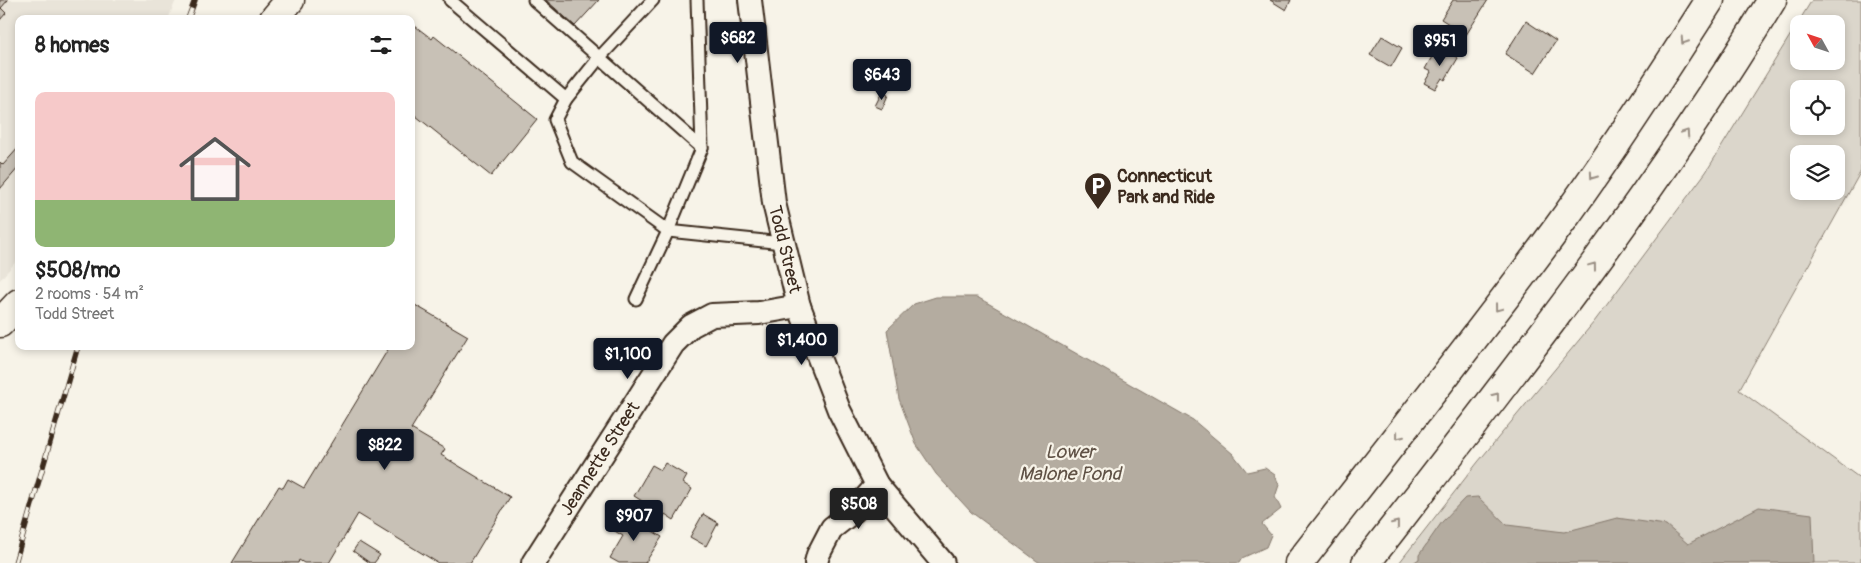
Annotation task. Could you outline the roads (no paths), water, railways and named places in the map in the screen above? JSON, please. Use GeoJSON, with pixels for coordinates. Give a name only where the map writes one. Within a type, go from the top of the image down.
{"type":"FeatureCollection","features":[{"type":"Feature","properties":{"kind":"main road"},"geometry":{"type":"LineString","coordinates":[[277,15],[290,0]]}},
{"type":"Feature","properties":{"kind":"main road"},"geometry":{"type":"LineString","coordinates":[[1299,563],[1473,340],[1559,225],[1642,105],[1710,0]]}},
{"type":"Feature","properties":{"kind":"main road"},"geometry":{"type":"LineString","coordinates":[[1366,563],[1515,372],[1598,259],[1685,135],[1772,0]]}},
{"type":"Feature","properties":{"kind":"main road"},"geometry":{"type":"LineString","coordinates":[[0,323],[15,306]]}},
{"type":"Feature","properties":{"kind":"street","name":"Todd Street"},"geometry":{"type":"LineString","coordinates":[[750,0],[774,203],[782,243],[799,306],[839,410],[877,485],[943,563]]}},
{"type":"Feature","properties":{"kind":"street","name":"Jeannette Street"},"geometry":{"type":"LineString","coordinates":[[533,563],[673,344],[691,326],[712,315],[759,313],[799,306]]}},
{"type":"Feature","properties":{"kind":"street"},"geometry":{"type":"LineString","coordinates":[[816,563],[818,555],[832,528],[854,510],[877,485]]}},
{"type":"Feature","properties":{"kind":"lane"},"geometry":{"type":"LineString","coordinates":[[450,0],[566,99]]}},
{"type":"Feature","properties":{"kind":"lane"},"geometry":{"type":"LineString","coordinates":[[534,0],[702,148]]}},
{"type":"Feature","properties":{"kind":"lane"},"geometry":{"type":"LineString","coordinates":[[653,0],[599,58],[566,99],[555,120],[572,162],[668,231],[782,243]]}},
{"type":"Feature","properties":{"kind":"lane"},"geometry":{"type":"LineString","coordinates":[[636,299],[668,231],[702,148],[697,0]]}},
{"type":"Feature","properties":{"kind":"water","name":"Lower Malone Pond"},"geometry":{"type":"Polygon","coordinates":[[[936,297],[977,297],[1193,420],[1233,454],[1247,472],[1265,468],[1275,475],[1279,485],[1275,497],[1281,509],[1262,524],[1271,535],[1266,547],[1242,558],[1239,563],[1041,563],[971,512],[936,474],[916,444],[899,399],[887,330],[914,304],[936,297]]]}},
{"type":"Feature","properties":{"kind":"water"},"geometry":{"type":"Polygon","coordinates":[[[1478,497],[1507,525],[1564,532],[1617,518],[1666,525],[1688,544],[1759,507],[1812,514],[1814,563],[1413,563],[1419,559],[1419,555],[1442,522],[1465,498],[1478,497]]]}},
{"type":"Feature","properties":{"kind":"railway"},"geometry":{"type":"LineString","coordinates":[[189,15],[195,0]]}},
{"type":"Feature","properties":{"kind":"railway"},"geometry":{"type":"LineString","coordinates":[[15,563],[77,350]]}},
{"type":"Feature","properties":{"kind":"place","name":"Connecticut Park and Ride"},"geometry":{"type":"Point","coordinates":[1098,210]}}]}
